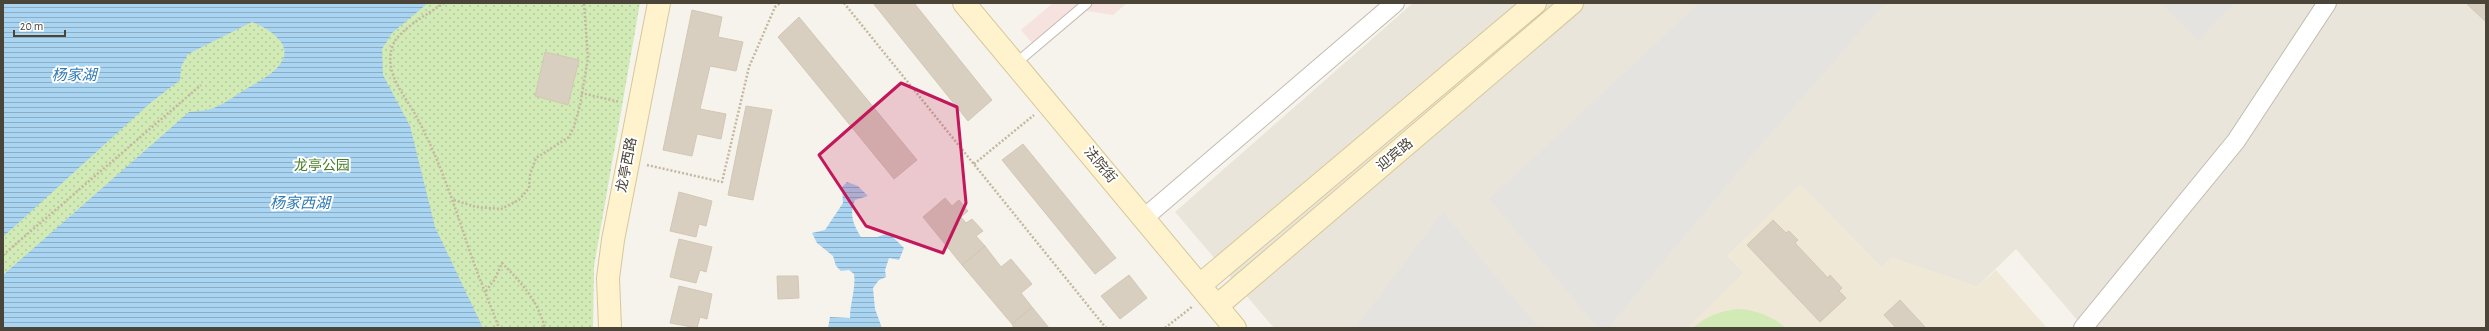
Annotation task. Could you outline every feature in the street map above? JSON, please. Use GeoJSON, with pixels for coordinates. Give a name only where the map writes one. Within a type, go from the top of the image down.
{"type":"FeatureCollection","features":[{"type":"Feature","properties":{"kind":"main road","name":"龙亭西路"},"geometry":{"type":"LineString","coordinates":[[610,328],[608,278],[627,160],[659,3]]}},
{"type":"Feature","properties":{"kind":"main road","name":"法院街"},"geometry":{"type":"LineString","coordinates":[[964,3],[1235,328]]}},
{"type":"Feature","properties":{"kind":"main road","name":"迎宾路"},"geometry":{"type":"LineString","coordinates":[[1208,295],[1535,3]]}},
{"type":"Feature","properties":{"kind":"main road","name":"迎宾路"},"geometry":{"type":"LineString","coordinates":[[1208,295],[1572,3]]}},
{"type":"Feature","properties":{"kind":"street"},"geometry":{"type":"LineString","coordinates":[[1144,218],[1395,3]]}},
{"type":"Feature","properties":{"kind":"street"},"geometry":{"type":"LineString","coordinates":[[2083,328],[2236,141],[2327,3]]}},
{"type":"Feature","properties":{"kind":"lane"},"geometry":{"type":"LineString","coordinates":[[1015,64],[1087,3]]}},
{"type":"Feature","properties":{"kind":"path"},"geometry":{"type":"LineString","coordinates":[[444,3],[409,27],[393,44],[391,61],[394,80],[423,129],[453,200],[499,328]]}},
{"type":"Feature","properties":{"kind":"path"},"geometry":{"type":"LineString","coordinates":[[453,200],[476,207],[501,209],[519,200],[529,188],[530,175],[536,158],[569,137],[574,127],[588,58],[584,3]]}},
{"type":"Feature","properties":{"kind":"path"},"geometry":{"type":"LineString","coordinates":[[627,160],[722,182],[749,68],[775,7],[780,3]]}},
{"type":"Feature","properties":{"kind":"path"},"geometry":{"type":"LineString","coordinates":[[844,3],[1106,328]]}},
{"type":"Feature","properties":{"kind":"path"},"geometry":{"type":"LineString","coordinates":[[3,255],[201,85]]}},
{"type":"Feature","properties":{"kind":"path"},"geometry":{"type":"LineString","coordinates":[[581,93],[638,107]]}},
{"type":"Feature","properties":{"kind":"path"},"geometry":{"type":"LineString","coordinates":[[974,164],[1048,104]]}},
{"type":"Feature","properties":{"kind":"path"},"geometry":{"type":"LineString","coordinates":[[486,291],[495,279],[502,263],[522,284],[534,302],[545,328]]}},
{"type":"Feature","properties":{"kind":"path"},"geometry":{"type":"LineString","coordinates":[[1165,328],[1208,295]]}},
{"type":"Feature","properties":{"kind":"highlighted area"},"geometry":{"type":"Polygon","coordinates":[[[901,83],[957,107],[966,203],[943,253],[866,226],[819,155],[901,83]]]}},
{"type":"Feature","properties":{"kind":"shaded area"},"geometry":{"type":"Polygon","coordinates":[[[1053,3],[1127,3],[1113,15],[1087,11],[1039,51],[1021,30],[1053,3]]]}},
{"type":"Feature","properties":{"kind":"shaded area"},"geometry":{"type":"Polygon","coordinates":[[[1413,3],[2486,3],[2486,328],[2084,328],[2016,249],[1977,287],[1892,258],[1882,268],[1800,185],[1728,256],[1744,273],[1688,328],[1274,328],[1175,212],[1413,3]]]}},
{"type":"Feature","properties":{"kind":"shaded area"},"geometry":{"type":"Polygon","coordinates":[[[1699,3],[1885,3],[1748,160],[1608,328],[1598,328],[1489,199],[1699,3]]]}},
{"type":"Feature","properties":{"kind":"shaded area"},"geometry":{"type":"Polygon","coordinates":[[[2161,3],[2235,3],[2198,41],[2161,3]]]}},
{"type":"Feature","properties":{"kind":"shaded area"},"geometry":{"type":"Polygon","coordinates":[[[1800,185],[1882,268],[1892,258],[1977,287],[1996,270],[2047,328],[1688,328],[1744,273],[1728,256],[1800,185]]]}},
{"type":"Feature","properties":{"kind":"shaded area"},"geometry":{"type":"Polygon","coordinates":[[[1443,212],[1539,328],[1355,328],[1443,212]]]}},
{"type":"Feature","properties":{"kind":"green space","name":"龙亭公园"},"geometry":{"type":"Polygon","coordinates":[[[3,3],[640,3],[594,266],[593,328],[3,328],[3,3]]]}},
{"type":"Feature","properties":{"kind":"green space"},"geometry":{"type":"Polygon","coordinates":[[[1736,309],[1749,310],[1762,314],[1775,320],[1786,328],[1693,328],[1703,320],[1713,315],[1736,309]]]}},
{"type":"Feature","properties":{"kind":"water","name":"杨家西湖"},"geometry":{"type":"Polygon","coordinates":[[[3,3],[428,3],[392,33],[382,49],[383,75],[410,126],[435,227],[483,328],[3,328],[3,275],[189,112],[203,111],[216,107],[271,74],[282,61],[284,48],[276,36],[252,22],[188,54],[181,67],[180,80],[149,104],[3,237],[3,3]]]}},
{"type":"Feature","properties":{"kind":"water"},"geometry":{"type":"Polygon","coordinates":[[[847,182],[858,186],[868,196],[855,200],[852,210],[854,223],[861,237],[877,237],[889,233],[904,248],[899,260],[889,258],[885,270],[886,277],[879,280],[873,288],[875,309],[882,328],[828,328],[830,317],[850,318],[854,274],[849,270],[841,271],[836,266],[833,256],[817,243],[812,233],[825,230],[843,203],[842,187],[847,182]]]}},
{"type":"Feature","properties":{"kind":"building"},"geometry":{"type":"Polygon","coordinates":[[[873,3],[914,3],[992,100],[968,121],[873,3]]]}},
{"type":"Feature","properties":{"kind":"building"},"geometry":{"type":"Polygon","coordinates":[[[2466,3],[2485,3],[2486,22],[2466,3]]]}},
{"type":"Feature","properties":{"kind":"building"},"geometry":{"type":"Polygon","coordinates":[[[692,10],[722,17],[718,37],[743,42],[736,71],[710,66],[700,109],[726,114],[721,139],[697,134],[692,156],[663,150],[692,10]]]}},
{"type":"Feature","properties":{"kind":"building"},"geometry":{"type":"Polygon","coordinates":[[[799,17],[917,160],[894,179],[778,37],[799,17]]]}},
{"type":"Feature","properties":{"kind":"building"},"geometry":{"type":"Polygon","coordinates":[[[545,52],[579,60],[568,105],[535,96],[545,52]]]}},
{"type":"Feature","properties":{"kind":"building"},"geometry":{"type":"Polygon","coordinates":[[[746,106],[772,110],[753,200],[728,195],[746,106]]]}},
{"type":"Feature","properties":{"kind":"building"},"geometry":{"type":"Polygon","coordinates":[[[1023,144],[1116,258],[1095,274],[1002,160],[1023,144]]]}},
{"type":"Feature","properties":{"kind":"building"},"geometry":{"type":"Polygon","coordinates":[[[679,192],[712,201],[706,226],[699,224],[696,237],[670,231],[679,192]]]}},
{"type":"Feature","properties":{"kind":"building"},"geometry":{"type":"Polygon","coordinates":[[[945,198],[952,206],[959,200],[968,211],[961,217],[966,223],[972,219],[983,231],[976,236],[985,246],[962,265],[923,217],[945,198]]]}},
{"type":"Feature","properties":{"kind":"building"},"geometry":{"type":"Polygon","coordinates":[[[1773,220],[1786,233],[1789,231],[1798,240],[1795,243],[1828,278],[1830,275],[1842,288],[1839,291],[1846,298],[1820,322],[1747,245],[1773,220]]]}},
{"type":"Feature","properties":{"kind":"building"},"geometry":{"type":"Polygon","coordinates":[[[679,239],[712,247],[706,272],[700,270],[696,283],[670,277],[679,239]]]}},
{"type":"Feature","properties":{"kind":"building"},"geometry":{"type":"Polygon","coordinates":[[[985,246],[1001,267],[1011,259],[1032,284],[1021,293],[1032,307],[1012,324],[962,265],[985,246]]]}},
{"type":"Feature","properties":{"kind":"building"},"geometry":{"type":"Polygon","coordinates":[[[1129,275],[1147,298],[1120,319],[1101,296],[1129,275]]]}},
{"type":"Feature","properties":{"kind":"building"},"geometry":{"type":"Polygon","coordinates":[[[777,276],[798,276],[799,298],[778,299],[777,276]]]}},
{"type":"Feature","properties":{"kind":"building"},"geometry":{"type":"Polygon","coordinates":[[[679,286],[712,294],[707,319],[700,317],[697,328],[670,323],[679,286]]]}},
{"type":"Feature","properties":{"kind":"building"},"geometry":{"type":"Polygon","coordinates":[[[1900,300],[1926,328],[1896,328],[1884,315],[1900,300]]]}},
{"type":"Feature","properties":{"kind":"building"},"geometry":{"type":"Polygon","coordinates":[[[1032,307],[1049,328],[1014,328],[1012,324],[1032,307]]]}},
{"type":"Feature","properties":{"kind":"water label","name":"杨家湖"},"geometry":{"type":"Point","coordinates":[74,75]}}]}
